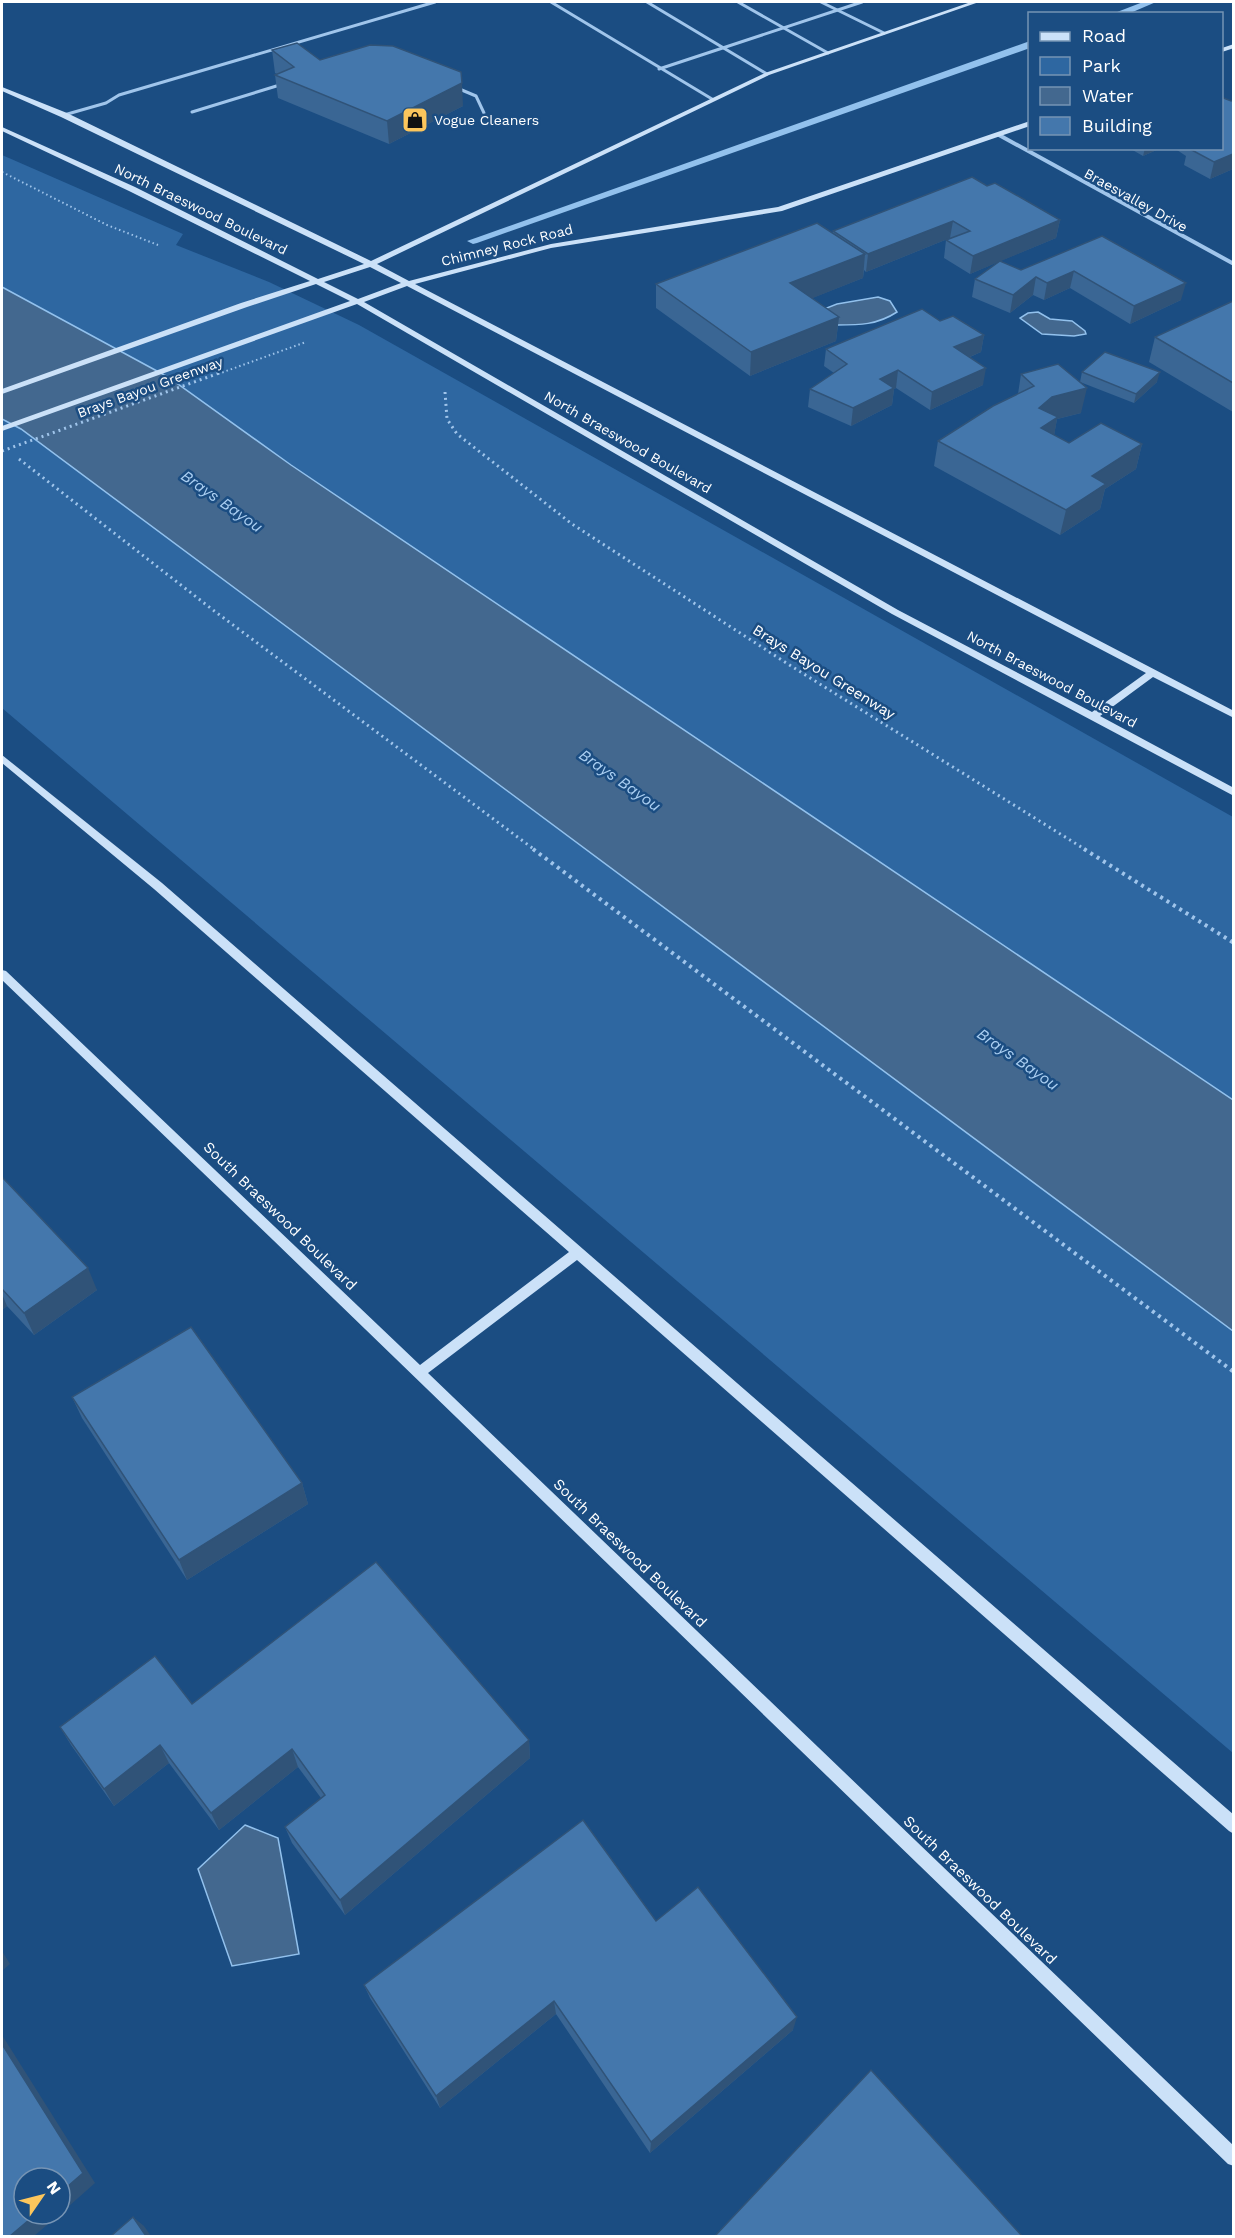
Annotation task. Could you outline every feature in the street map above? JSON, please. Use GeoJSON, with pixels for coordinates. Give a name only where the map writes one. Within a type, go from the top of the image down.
{"type":"FeatureCollection","features":[{"type":"Feature","properties":{"kind":"main road","name":"Chimney Rock Road"},"geometry":{"type":"LineString","coordinates":[[2,392],[244,305],[371,264],[767,74],[976,2]]}},
{"type":"Feature","properties":{"kind":"main road","name":"North Braeswood Boulevard"},"geometry":{"type":"LineString","coordinates":[[2,90],[64,115],[371,264],[1233,715]]}},
{"type":"Feature","properties":{"kind":"main road","name":"Chimney Rock Road"},"geometry":{"type":"LineString","coordinates":[[2,429],[278,328],[406,284],[551,246],[779,209],[1028,123]]}},
{"type":"Feature","properties":{"kind":"main road","name":"North Braeswood Boulevard"},"geometry":{"type":"LineString","coordinates":[[2,129],[132,189],[358,302],[895,612],[1094,716],[1233,793]]}},
{"type":"Feature","properties":{"kind":"main road"},"geometry":{"type":"LineString","coordinates":[[1094,716],[1152,673]]}},
{"type":"Feature","properties":{"kind":"main road"},"geometry":{"type":"LineString","coordinates":[[2,758],[158,886],[1233,1826]]}},
{"type":"Feature","properties":{"kind":"main road","name":"South Braeswood Boulevard"},"geometry":{"type":"LineString","coordinates":[[2,974],[1233,2158]]}},
{"type":"Feature","properties":{"kind":"main road"},"geometry":{"type":"LineString","coordinates":[[419,1373],[578,1253]]}},
{"type":"Feature","properties":{"kind":"street","name":"Braesvalley Drive"},"geometry":{"type":"LineString","coordinates":[[999,135],[1233,264]]}},
{"type":"Feature","properties":{"kind":"lane"},"geometry":{"type":"LineString","coordinates":[[64,115],[106,103],[119,95],[435,2]]}},
{"type":"Feature","properties":{"kind":"lane"},"geometry":{"type":"LineString","coordinates":[[551,2],[712,99]]}},
{"type":"Feature","properties":{"kind":"lane"},"geometry":{"type":"LineString","coordinates":[[647,2],[767,74]]}},
{"type":"Feature","properties":{"kind":"lane"},"geometry":{"type":"LineString","coordinates":[[738,2],[828,53]]}},
{"type":"Feature","properties":{"kind":"lane"},"geometry":{"type":"LineString","coordinates":[[821,2],[884,33]]}},
{"type":"Feature","properties":{"kind":"lane"},"geometry":{"type":"LineString","coordinates":[[659,69],[862,2]]}},
{"type":"Feature","properties":{"kind":"lane"},"geometry":{"type":"LineString","coordinates":[[192,112],[288,83]]}},
{"type":"Feature","properties":{"kind":"lane"},"geometry":{"type":"LineString","coordinates":[[454,87],[476,96],[484,113]]}},
{"type":"Feature","properties":{"kind":"path"},"geometry":{"type":"LineString","coordinates":[[2,172],[106,225],[162,247]]}},
{"type":"Feature","properties":{"kind":"path","name":"Brays Bayou Greenway"},"geometry":{"type":"LineString","coordinates":[[2,451],[306,342]]}},
{"type":"Feature","properties":{"kind":"path","name":"Brays Bayou Greenway"},"geometry":{"type":"LineString","coordinates":[[443,384],[447,419],[457,434],[572,524],[792,666],[1233,943]]}},
{"type":"Feature","properties":{"kind":"path"},"geometry":{"type":"LineString","coordinates":[[2,445],[213,610],[1233,1372]]}},
{"type":"Feature","properties":{"kind":"green space"},"geometry":{"type":"Polygon","coordinates":[[[2,155],[183,234],[176,245],[269,282],[359,325],[1233,817],[1233,1753],[2,708],[2,155]]]}},
{"type":"Feature","properties":{"kind":"water","name":"Brays Bayou"},"geometry":{"type":"Polygon","coordinates":[[[2,287],[168,377],[291,465],[1233,1100],[1233,1331],[21,429],[2,419],[2,287]]]}},
{"type":"Feature","properties":{"kind":"water"},"geometry":{"type":"Polygon","coordinates":[[[878,297],[890,301],[897,312],[882,320],[868,323],[836,325],[824,309],[837,304],[878,297]]]}},
{"type":"Feature","properties":{"kind":"water"},"geometry":{"type":"Polygon","coordinates":[[[1038,312],[1050,319],[1072,321],[1086,334],[1074,336],[1042,334],[1020,318],[1028,313],[1038,312]]]}},
{"type":"Feature","properties":{"kind":"water"},"geometry":{"type":"Polygon","coordinates":[[[245,1825],[278,1838],[299,1954],[232,1966],[198,1869],[245,1825]]]}},
{"type":"Feature","properties":{"kind":"building"},"geometry":{"type":"Polygon","coordinates":[[[297,43],[320,60],[370,45],[393,46],[461,72],[462,83],[387,121],[275,75],[294,67],[272,50],[297,43]]]}},
{"type":"Feature","properties":{"kind":"building"},"geometry":{"type":"Polygon","coordinates":[[[1223,98],[1233,100],[1233,154],[1214,162],[1192,150],[1223,150],[1223,98]]]}},
{"type":"Feature","properties":{"kind":"building"},"geometry":{"type":"Polygon","coordinates":[[[972,177],[987,186],[995,183],[1060,220],[973,256],[946,240],[970,231],[953,221],[868,254],[833,231],[972,177]]]}},
{"type":"Feature","properties":{"kind":"building"},"geometry":{"type":"Polygon","coordinates":[[[817,223],[865,254],[790,283],[839,317],[751,352],[656,284],[817,223]]]}},
{"type":"Feature","properties":{"kind":"building"},"geometry":{"type":"Polygon","coordinates":[[[1102,236],[1186,283],[1134,306],[1074,271],[1047,283],[1036,277],[1013,295],[975,279],[1000,261],[1021,270],[1102,236]]]}},
{"type":"Feature","properties":{"kind":"building"},"geometry":{"type":"Polygon","coordinates":[[[1233,301],[1233,383],[1155,337],[1233,301]]]}},
{"type":"Feature","properties":{"kind":"building"},"geometry":{"type":"Polygon","coordinates":[[[922,309],[940,321],[953,316],[984,335],[954,347],[986,368],[932,392],[898,370],[880,379],[894,388],[853,408],[810,389],[847,364],[826,349],[922,309]]]}},
{"type":"Feature","properties":{"kind":"building"},"geometry":{"type":"Polygon","coordinates":[[[1105,352],[1160,372],[1136,394],[1082,372],[1105,352]]]}},
{"type":"Feature","properties":{"kind":"building"},"geometry":{"type":"Polygon","coordinates":[[[1058,364],[1087,388],[1052,397],[1039,408],[1058,417],[1041,428],[1069,443],[1101,423],[1142,444],[1092,476],[1106,484],[1066,510],[938,441],[993,406],[1034,386],[1021,374],[1058,364]]]}},
{"type":"Feature","properties":{"kind":"building"},"geometry":{"type":"Polygon","coordinates":[[[2,1177],[88,1268],[24,1313],[2,1289],[2,1177]]]}},
{"type":"Feature","properties":{"kind":"building"},"geometry":{"type":"Polygon","coordinates":[[[191,1327],[302,1483],[179,1560],[72,1397],[191,1327]]]}},
{"type":"Feature","properties":{"kind":"building"},"geometry":{"type":"Polygon","coordinates":[[[376,1562],[529,1740],[340,1900],[285,1827],[325,1795],[292,1749],[211,1813],[160,1745],[104,1789],[60,1727],[155,1656],[192,1704],[376,1562]]]}},
{"type":"Feature","properties":{"kind":"building"},"geometry":{"type":"Polygon","coordinates":[[[583,1820],[656,1921],[698,1887],[797,2017],[651,2142],[554,2001],[436,2096],[364,1985],[583,1820]]]}},
{"type":"Feature","properties":{"kind":"building"},"geometry":{"type":"Polygon","coordinates":[[[2,2044],[83,2173],[72,2183],[72,2166],[12,2166],[12,2226],[22,2226],[10,2236],[2,2236],[2,2044]]]}},
{"type":"Feature","properties":{"kind":"building"},"geometry":{"type":"Polygon","coordinates":[[[871,2070],[1022,2236],[715,2236],[871,2070]]]}},
{"type":"Feature","properties":{"kind":"building"},"geometry":{"type":"Polygon","coordinates":[[[133,2217],[146,2236],[111,2236],[133,2217]]]}},
{"type":"Feature","properties":{"kind":"waterway"},"geometry":{"type":"LineString","coordinates":[[1123,12],[1151,2]]}},
{"type":"Feature","properties":{"kind":"waterway"},"geometry":{"type":"LineString","coordinates":[[473,241],[1028,45]]}},
{"type":"Feature","properties":{"kind":"place","name":"Vogue Cleaners"},"geometry":{"type":"Point","coordinates":[415,120]}}]}
